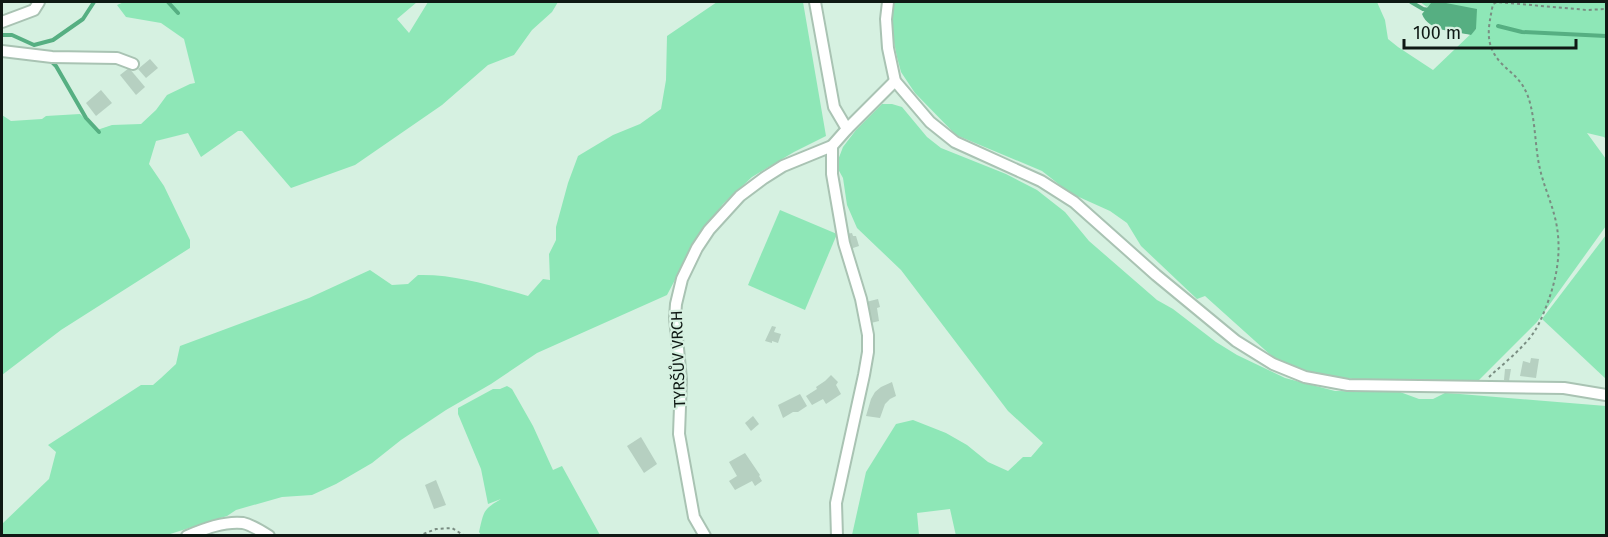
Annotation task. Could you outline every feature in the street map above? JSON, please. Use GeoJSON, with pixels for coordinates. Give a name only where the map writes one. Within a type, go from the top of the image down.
{"type":"FeatureCollection","features":[{"type":"Feature","properties":{"kind":"street"},"geometry":{"type":"LineString","coordinates":[[2,22],[34,10],[39,2]]}},
{"type":"Feature","properties":{"kind":"street"},"geometry":{"type":"LineString","coordinates":[[815,2],[834,107],[847,129]]}},
{"type":"Feature","properties":{"kind":"street"},"geometry":{"type":"LineString","coordinates":[[888,2],[886,19],[888,48],[895,81],[930,122],[955,142],[1041,181],[1074,202],[1165,283],[1236,341],[1273,364],[1305,376],[1348,385],[1564,388],[1606,394]]}},
{"type":"Feature","properties":{"kind":"street"},"geometry":{"type":"LineString","coordinates":[[2,51],[52,57],[117,58],[133,64]]}},
{"type":"Feature","properties":{"kind":"street","name":"TYRŠŮV VRCH"},"geometry":{"type":"LineString","coordinates":[[705,536],[694,517],[679,434],[681,379],[675,318],[679,288],[697,248],[709,230],[740,196],[783,166],[832,146],[895,81]]}},
{"type":"Feature","properties":{"kind":"street"},"geometry":{"type":"LineString","coordinates":[[832,146],[832,174],[844,243],[861,298],[868,335],[864,375],[836,503],[837,536]]}},
{"type":"Feature","properties":{"kind":"street"},"geometry":{"type":"LineString","coordinates":[[187,536],[223,524],[243,524],[269,536]]}},
{"type":"Feature","properties":{"kind":"path"},"geometry":{"type":"LineString","coordinates":[[1478,387],[1531,336],[1539,324],[1552,292],[1559,255],[1557,223],[1540,170],[1530,106],[1525,89],[1495,55],[1490,45],[1493,4],[1497,2],[1587,10],[1606,9]]}},
{"type":"Feature","properties":{"kind":"path"},"geometry":{"type":"LineString","coordinates":[[418,536],[436,529],[452,528],[465,536]]}},
{"type":"Feature","properties":{"kind":"shaded area"},"geometry":{"type":"Polygon","coordinates":[[[124,2],[417,2],[397,19],[409,33],[428,2],[558,2],[552,12],[532,30],[514,55],[488,65],[442,105],[355,165],[291,188],[242,131],[238,131],[201,157],[188,133],[156,141],[149,164],[164,186],[190,240],[190,248],[61,330],[2,375],[2,115],[11,121],[80,114],[97,130],[112,125],[141,124],[156,110],[167,95],[195,83],[184,39],[161,23],[126,17],[117,5],[124,2]]]}},
{"type":"Feature","properties":{"kind":"shaded area"},"geometry":{"type":"Polygon","coordinates":[[[717,2],[803,2],[826,136],[752,177],[723,204],[693,246],[667,295],[537,353],[401,440],[372,463],[312,495],[282,497],[236,510],[227,516],[167,535],[2,536],[2,524],[49,479],[56,452],[48,445],[141,385],[153,385],[176,364],[180,346],[309,298],[370,270],[392,285],[408,284],[418,275],[446,276],[528,296],[543,279],[550,280],[549,254],[556,240],[556,227],[578,156],[613,135],[640,124],[661,109],[666,80],[667,36],[717,2]]]}},
{"type":"Feature","properties":{"kind":"shaded area"},"geometry":{"type":"Polygon","coordinates":[[[893,2],[1377,2],[1385,20],[1388,39],[1433,70],[1476,29],[1432,3],[1427,7],[1420,2],[1606,2],[1606,139],[1587,133],[1606,159],[1606,226],[1537,322],[1479,380],[1375,381],[1322,375],[1298,368],[1274,358],[1205,296],[1197,299],[1141,246],[1127,223],[1110,211],[1070,193],[1042,171],[956,135],[915,93],[901,72],[892,32],[893,2]]]}},
{"type":"Feature","properties":{"kind":"shaded area"},"geometry":{"type":"Polygon","coordinates":[[[1431,3],[1446,3],[1477,9],[1476,29],[1471,35],[1436,28],[1425,20],[1422,14],[1431,3]]]}},
{"type":"Feature","properties":{"kind":"shaded area"},"geometry":{"type":"Polygon","coordinates":[[[882,104],[902,107],[927,137],[941,148],[1006,174],[1037,190],[1065,212],[1089,241],[1157,300],[1237,355],[1285,378],[1335,391],[1400,392],[1419,399],[1433,399],[1445,393],[1606,406],[1606,535],[956,536],[950,509],[917,513],[919,535],[852,535],[866,472],[896,424],[913,420],[946,433],[967,445],[988,462],[1008,471],[1023,457],[1031,457],[1043,443],[1008,411],[901,270],[857,228],[847,205],[838,160],[843,147],[856,130],[882,104]]]}},
{"type":"Feature","properties":{"kind":"shaded area"},"geometry":{"type":"Polygon","coordinates":[[[780,210],[837,234],[805,310],[748,285],[780,210]]]}},
{"type":"Feature","properties":{"kind":"shaded area"},"geometry":{"type":"Polygon","coordinates":[[[1606,235],[1606,379],[1542,319],[1606,235]]]}},
{"type":"Feature","properties":{"kind":"shaded area"},"geometry":{"type":"Polygon","coordinates":[[[507,386],[512,389],[533,426],[553,470],[562,466],[600,535],[481,535],[479,532],[485,512],[501,499],[488,504],[481,469],[458,414],[458,408],[493,389],[507,386]]]}},
{"type":"Feature","properties":{"kind":"building"},"geometry":{"type":"Polygon","coordinates":[[[150,59],[158,68],[146,78],[138,69],[150,59]]]}},
{"type":"Feature","properties":{"kind":"building"},"geometry":{"type":"Polygon","coordinates":[[[129,68],[145,87],[136,95],[120,75],[129,68]]]}},
{"type":"Feature","properties":{"kind":"building"},"geometry":{"type":"Polygon","coordinates":[[[101,90],[112,103],[96,116],[86,103],[101,90]]]}},
{"type":"Feature","properties":{"kind":"building"},"geometry":{"type":"Polygon","coordinates":[[[852,233],[856,236],[859,246],[850,249],[846,234],[852,233]]]}},
{"type":"Feature","properties":{"kind":"building"},"geometry":{"type":"Polygon","coordinates":[[[878,299],[879,321],[871,323],[866,302],[878,299]]]}},
{"type":"Feature","properties":{"kind":"building"},"geometry":{"type":"Polygon","coordinates":[[[772,326],[776,327],[774,332],[781,334],[778,343],[765,341],[772,326]]]}},
{"type":"Feature","properties":{"kind":"building"},"geometry":{"type":"Polygon","coordinates":[[[1531,358],[1539,359],[1536,378],[1520,376],[1523,361],[1530,363],[1531,358]]]}},
{"type":"Feature","properties":{"kind":"building"},"geometry":{"type":"Polygon","coordinates":[[[1505,369],[1511,369],[1509,381],[1504,380],[1505,369]]]}},
{"type":"Feature","properties":{"kind":"building"},"geometry":{"type":"Polygon","coordinates":[[[831,375],[838,382],[836,385],[841,394],[826,404],[823,399],[812,405],[806,396],[831,375]]]}},
{"type":"Feature","properties":{"kind":"building"},"geometry":{"type":"Polygon","coordinates":[[[892,382],[896,396],[885,404],[880,418],[866,416],[875,392],[892,382]]]}},
{"type":"Feature","properties":{"kind":"building"},"geometry":{"type":"Polygon","coordinates":[[[800,394],[807,406],[783,418],[778,405],[800,394]]]}},
{"type":"Feature","properties":{"kind":"building"},"geometry":{"type":"Polygon","coordinates":[[[753,416],[759,424],[751,431],[745,423],[753,416]]]}},
{"type":"Feature","properties":{"kind":"building"},"geometry":{"type":"Polygon","coordinates":[[[641,437],[657,464],[644,473],[627,446],[641,437]]]}},
{"type":"Feature","properties":{"kind":"building"},"geometry":{"type":"Polygon","coordinates":[[[745,453],[762,481],[755,486],[752,481],[735,490],[729,481],[737,476],[729,462],[745,453]]]}},
{"type":"Feature","properties":{"kind":"building"},"geometry":{"type":"Polygon","coordinates":[[[436,480],[446,505],[434,509],[425,485],[436,480]]]}},
{"type":"Feature","properties":{"kind":"waterway"},"geometry":{"type":"LineString","coordinates":[[2,35],[12,35],[34,45],[53,40],[83,19],[94,2]]}},
{"type":"Feature","properties":{"kind":"waterway"},"geometry":{"type":"LineString","coordinates":[[168,2],[178,13]]}},
{"type":"Feature","properties":{"kind":"waterway"},"geometry":{"type":"LineString","coordinates":[[1411,2],[1429,10]]}},
{"type":"Feature","properties":{"kind":"waterway"},"geometry":{"type":"LineString","coordinates":[[1498,26],[1522,32],[1606,36]]}},
{"type":"Feature","properties":{"kind":"waterway"},"geometry":{"type":"LineString","coordinates":[[49,59],[56,66],[86,118],[99,132]]}}]}
